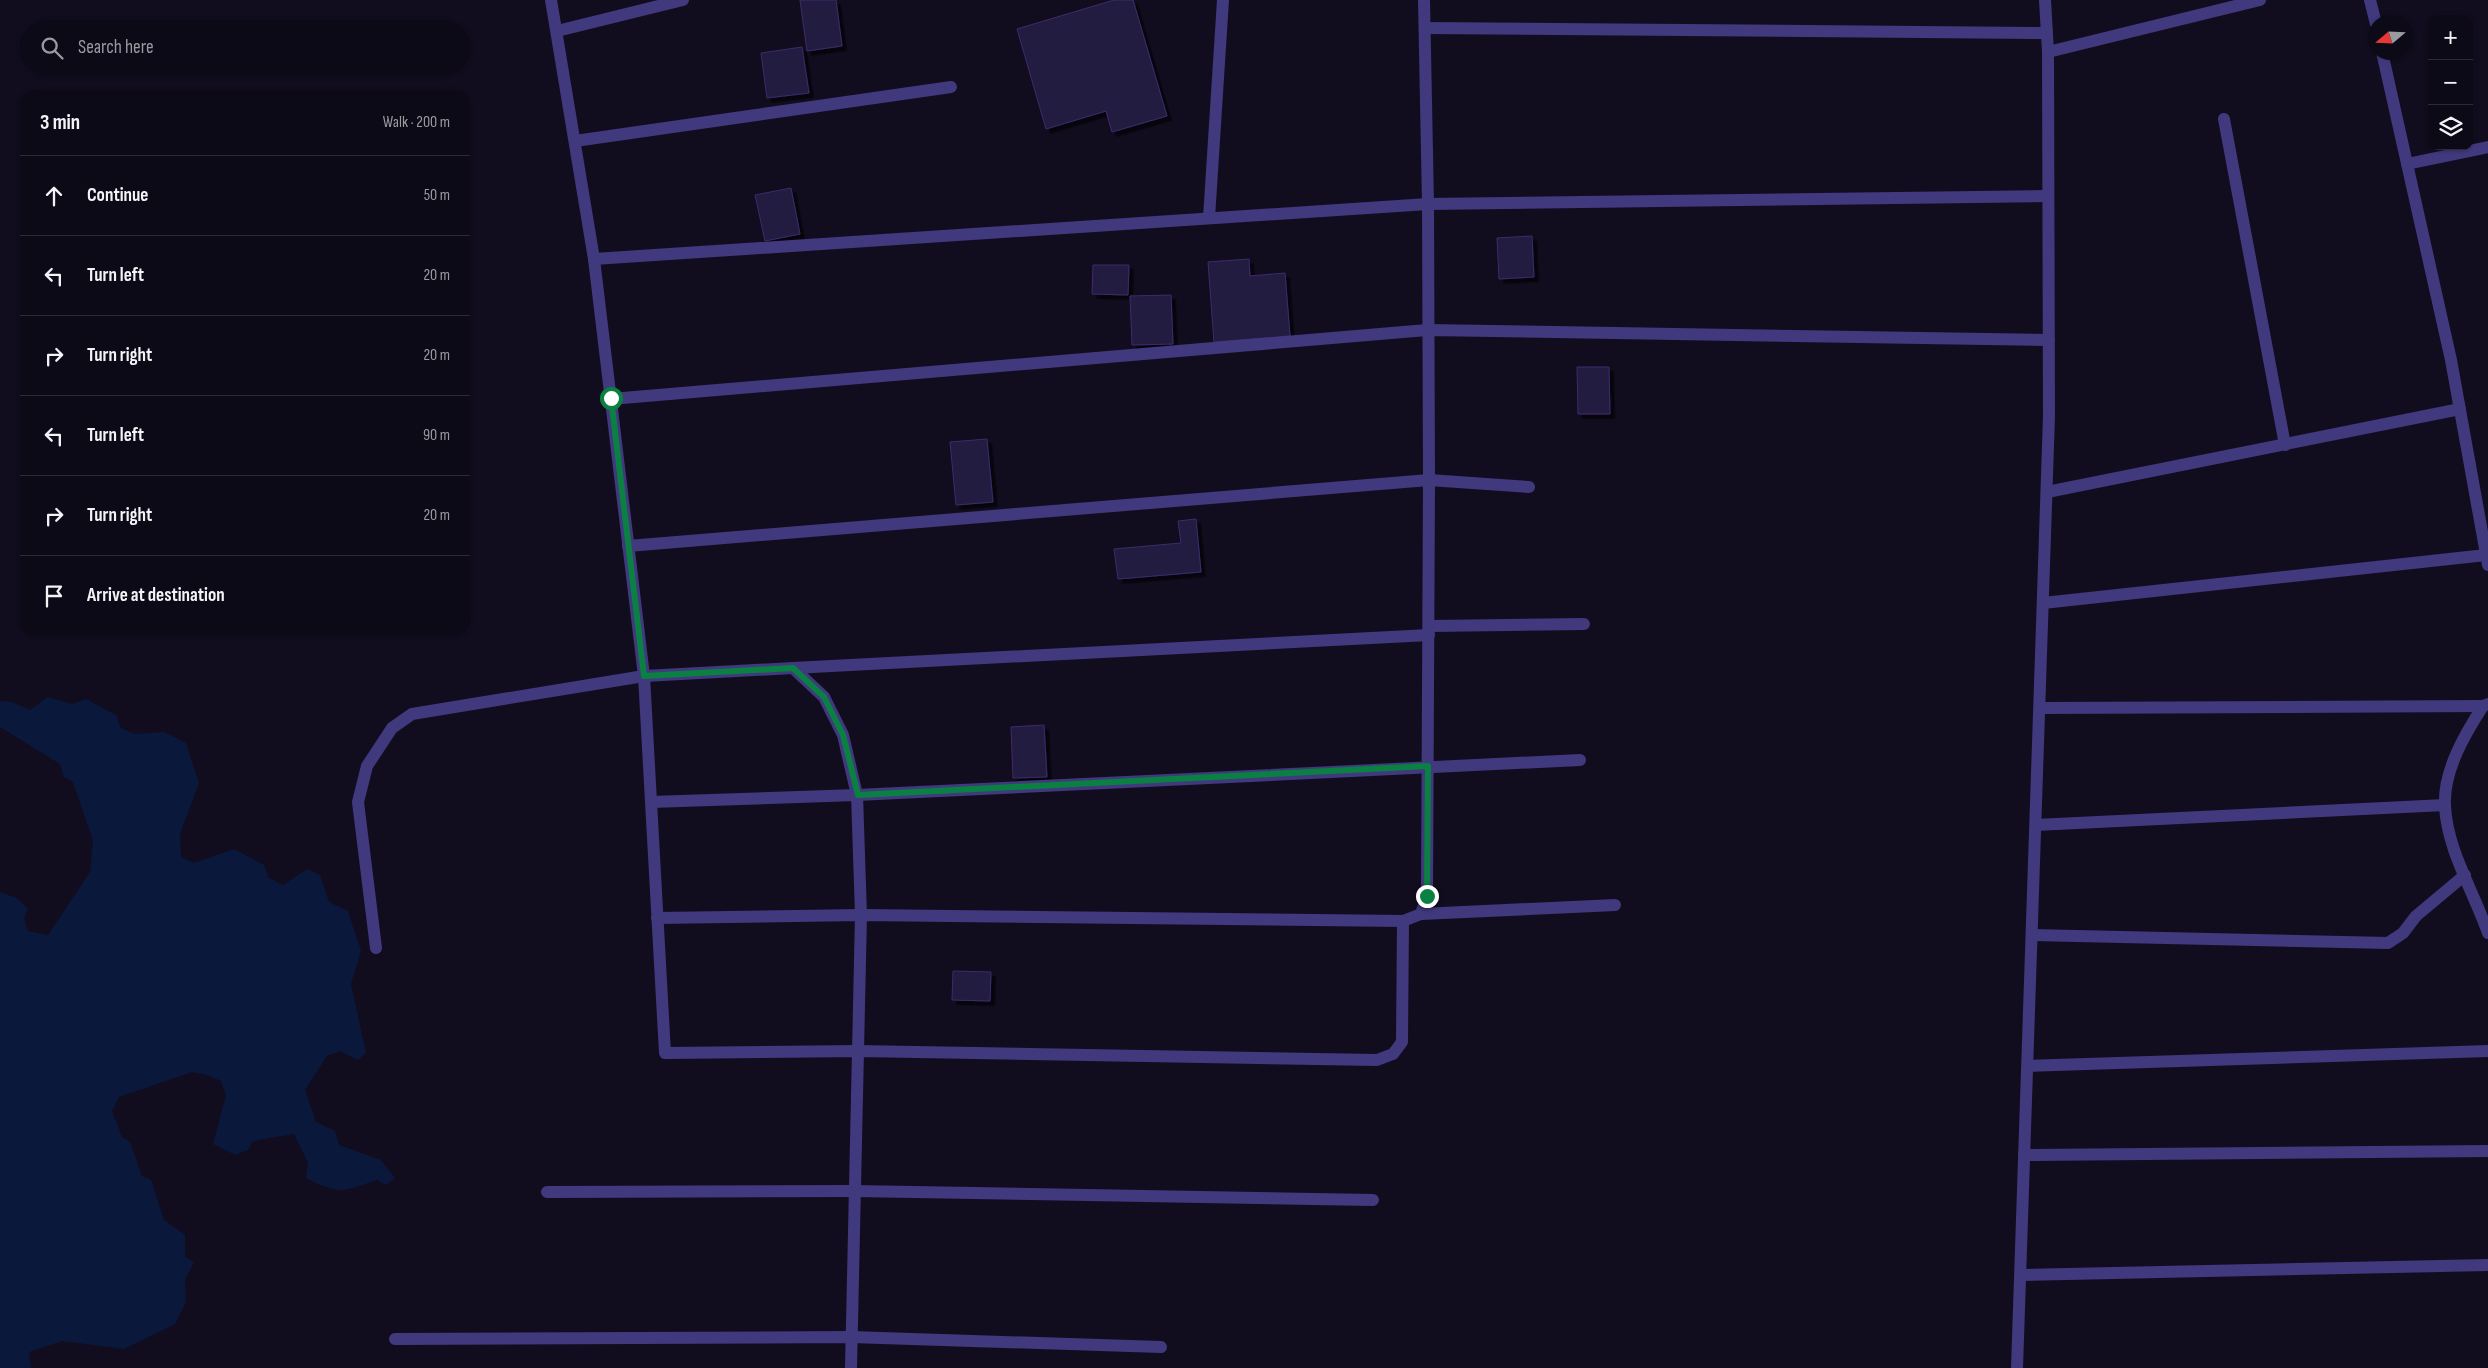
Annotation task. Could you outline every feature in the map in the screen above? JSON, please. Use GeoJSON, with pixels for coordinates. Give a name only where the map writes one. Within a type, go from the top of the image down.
{"type":"FeatureCollection","features":[{"type":"Feature","properties":{"kind":"street"},"geometry":{"type":"LineString","coordinates":[[552,0],[594,258],[644,676],[665,1053],[858,1051],[1376,1060],[1393,1054],[1402,1042],[1402,921]]}},
{"type":"Feature","properties":{"kind":"street"},"geometry":{"type":"LineString","coordinates":[[557,31],[683,0]]}},
{"type":"Feature","properties":{"kind":"street"},"geometry":{"type":"LineString","coordinates":[[1209,218],[1223,0]]}},
{"type":"Feature","properties":{"kind":"street"},"geometry":{"type":"LineString","coordinates":[[1421,914],[1427,896],[1429,630],[1428,204],[1424,0]]}},
{"type":"Feature","properties":{"kind":"street"},"geometry":{"type":"LineString","coordinates":[[2017,1368],[2047,492],[2049,340],[2048,52],[2045,0]]}},
{"type":"Feature","properties":{"kind":"street"},"geometry":{"type":"LineString","coordinates":[[2048,52],[2260,0]]}},
{"type":"Feature","properties":{"kind":"street"},"geometry":{"type":"LineString","coordinates":[[2370,0],[2374,15]]}},
{"type":"Feature","properties":{"kind":"street"},"geometry":{"type":"LineString","coordinates":[[1425,28],[2047,33]]}},
{"type":"Feature","properties":{"kind":"street"},"geometry":{"type":"LineString","coordinates":[[2043,603],[2487,560],[2460,409],[2384,60]]}},
{"type":"Feature","properties":{"kind":"street"},"geometry":{"type":"LineString","coordinates":[[575,141],[951,87]]}},
{"type":"Feature","properties":{"kind":"street"},"geometry":{"type":"LineString","coordinates":[[2224,119],[2285,445]]}},
{"type":"Feature","properties":{"kind":"street"},"geometry":{"type":"LineString","coordinates":[[2407,164],[2488,147]]}},
{"type":"Feature","properties":{"kind":"street"},"geometry":{"type":"LineString","coordinates":[[594,258],[1428,204],[2048,196]]}},
{"type":"Feature","properties":{"kind":"street"},"geometry":{"type":"LineString","coordinates":[[611,398],[1427,330],[2049,340]]}},
{"type":"Feature","properties":{"kind":"street"},"geometry":{"type":"LineString","coordinates":[[2047,492],[2460,409]]}},
{"type":"Feature","properties":{"kind":"street"},"geometry":{"type":"LineString","coordinates":[[628,546],[1429,480],[1529,487]]}},
{"type":"Feature","properties":{"kind":"street"},"geometry":{"type":"LineString","coordinates":[[376,948],[358,802],[367,766],[392,728],[412,714],[644,676],[1429,630],[1584,624]]}},
{"type":"Feature","properties":{"kind":"street"},"geometry":{"type":"LineString","coordinates":[[793,668],[824,697],[828,704],[843,735],[858,795],[861,915],[851,1368]]}},
{"type":"Feature","properties":{"kind":"street"},"geometry":{"type":"LineString","coordinates":[[2040,708],[2486,705]]}},
{"type":"Feature","properties":{"kind":"street"},"geometry":{"type":"LineString","coordinates":[[2486,705],[2462,739],[2449,778],[2445,805],[2453,847],[2465,874],[2483,904],[2488,933]]}},
{"type":"Feature","properties":{"kind":"street"},"geometry":{"type":"LineString","coordinates":[[651,802],[858,795],[1580,760]]}},
{"type":"Feature","properties":{"kind":"street"},"geometry":{"type":"LineString","coordinates":[[2036,825],[2445,805]]}},
{"type":"Feature","properties":{"kind":"street"},"geometry":{"type":"LineString","coordinates":[[2032,935],[2388,943],[2403,933],[2416,916],[2465,874]]}},
{"type":"Feature","properties":{"kind":"street"},"geometry":{"type":"LineString","coordinates":[[657,918],[861,915],[1402,921],[1421,914],[1614,905]]}},
{"type":"Feature","properties":{"kind":"street"},"geometry":{"type":"LineString","coordinates":[[2028,1066],[2488,1051]]}},
{"type":"Feature","properties":{"kind":"street"},"geometry":{"type":"LineString","coordinates":[[2024,1156],[2488,1151]]}},
{"type":"Feature","properties":{"kind":"street"},"geometry":{"type":"LineString","coordinates":[[547,1192],[855,1191],[1373,1200]]}},
{"type":"Feature","properties":{"kind":"street"},"geometry":{"type":"LineString","coordinates":[[2020,1275],[2488,1265]]}},
{"type":"Feature","properties":{"kind":"street"},"geometry":{"type":"LineString","coordinates":[[395,1339],[851,1337],[1161,1347]]}},
{"type":"Feature","properties":{"kind":"water"},"geometry":{"type":"Polygon","coordinates":[[[48,697],[72,704],[86,699],[116,715],[121,728],[135,734],[164,732],[186,743],[199,783],[180,834],[181,857],[194,863],[234,849],[264,865],[269,878],[283,885],[307,869],[320,875],[329,902],[348,911],[361,951],[351,984],[366,1053],[358,1060],[340,1051],[327,1056],[305,1090],[316,1122],[335,1131],[339,1145],[381,1160],[395,1178],[386,1185],[377,1180],[341,1190],[317,1183],[306,1178],[308,1163],[294,1134],[253,1141],[248,1150],[235,1155],[213,1144],[226,1095],[221,1081],[207,1075],[192,1072],[119,1097],[112,1111],[122,1137],[130,1142],[142,1176],[151,1180],[164,1220],[185,1235],[185,1257],[194,1262],[185,1280],[186,1302],[175,1324],[124,1349],[62,1341],[29,1352],[31,1368],[0,1368],[0,892],[17,898],[28,909],[24,918],[28,931],[48,935],[90,872],[93,841],[73,782],[64,777],[60,764],[0,727],[0,701],[12,702],[30,710],[48,697]]]}},
{"type":"Feature","properties":{"kind":"building"},"geometry":{"type":"Polygon","coordinates":[[[800,0],[836,0],[842,46],[807,51],[800,0]]]}},
{"type":"Feature","properties":{"kind":"building"},"geometry":{"type":"Polygon","coordinates":[[[1114,0],[1133,0],[1167,116],[1112,132],[1106,111],[1046,129],[1017,29],[1114,0]]]}},
{"type":"Feature","properties":{"kind":"building"},"geometry":{"type":"Polygon","coordinates":[[[802,47],[809,93],[767,98],[761,53],[802,47]]]}},
{"type":"Feature","properties":{"kind":"building"},"geometry":{"type":"Polygon","coordinates":[[[791,188],[800,234],[765,241],[755,195],[791,188]]]}},
{"type":"Feature","properties":{"kind":"building"},"geometry":{"type":"Polygon","coordinates":[[[1532,236],[1534,277],[1499,279],[1497,238],[1532,236]]]}},
{"type":"Feature","properties":{"kind":"building"},"geometry":{"type":"Polygon","coordinates":[[[1249,259],[1250,276],[1285,273],[1290,336],[1214,342],[1208,262],[1249,259]]]}},
{"type":"Feature","properties":{"kind":"building"},"geometry":{"type":"Polygon","coordinates":[[[1093,265],[1129,265],[1128,295],[1092,294],[1093,265]]]}},
{"type":"Feature","properties":{"kind":"building"},"geometry":{"type":"Polygon","coordinates":[[[1171,295],[1173,344],[1132,345],[1130,296],[1171,295]]]}},
{"type":"Feature","properties":{"kind":"building"},"geometry":{"type":"Polygon","coordinates":[[[1577,367],[1609,367],[1610,414],[1578,414],[1577,367]]]}},
{"type":"Feature","properties":{"kind":"building"},"geometry":{"type":"Polygon","coordinates":[[[987,439],[993,502],[956,505],[950,442],[987,439]]]}},
{"type":"Feature","properties":{"kind":"building"},"geometry":{"type":"Polygon","coordinates":[[[1196,519],[1201,572],[1118,579],[1114,549],[1181,543],[1178,521],[1196,519]]]}},
{"type":"Feature","properties":{"kind":"building"},"geometry":{"type":"Polygon","coordinates":[[[1044,725],[1047,777],[1013,778],[1011,727],[1044,725]]]}},
{"type":"Feature","properties":{"kind":"building"},"geometry":{"type":"Polygon","coordinates":[[[953,971],[991,972],[990,1001],[952,1000],[953,971]]]}},
{"type":"Feature","properties":{"kind":"route"},"geometry":{"type":"LineString","coordinates":[[611,398],[644,676],[793,668],[824,697],[843,735],[858,795],[1428,766],[1427,896]]}}]}
